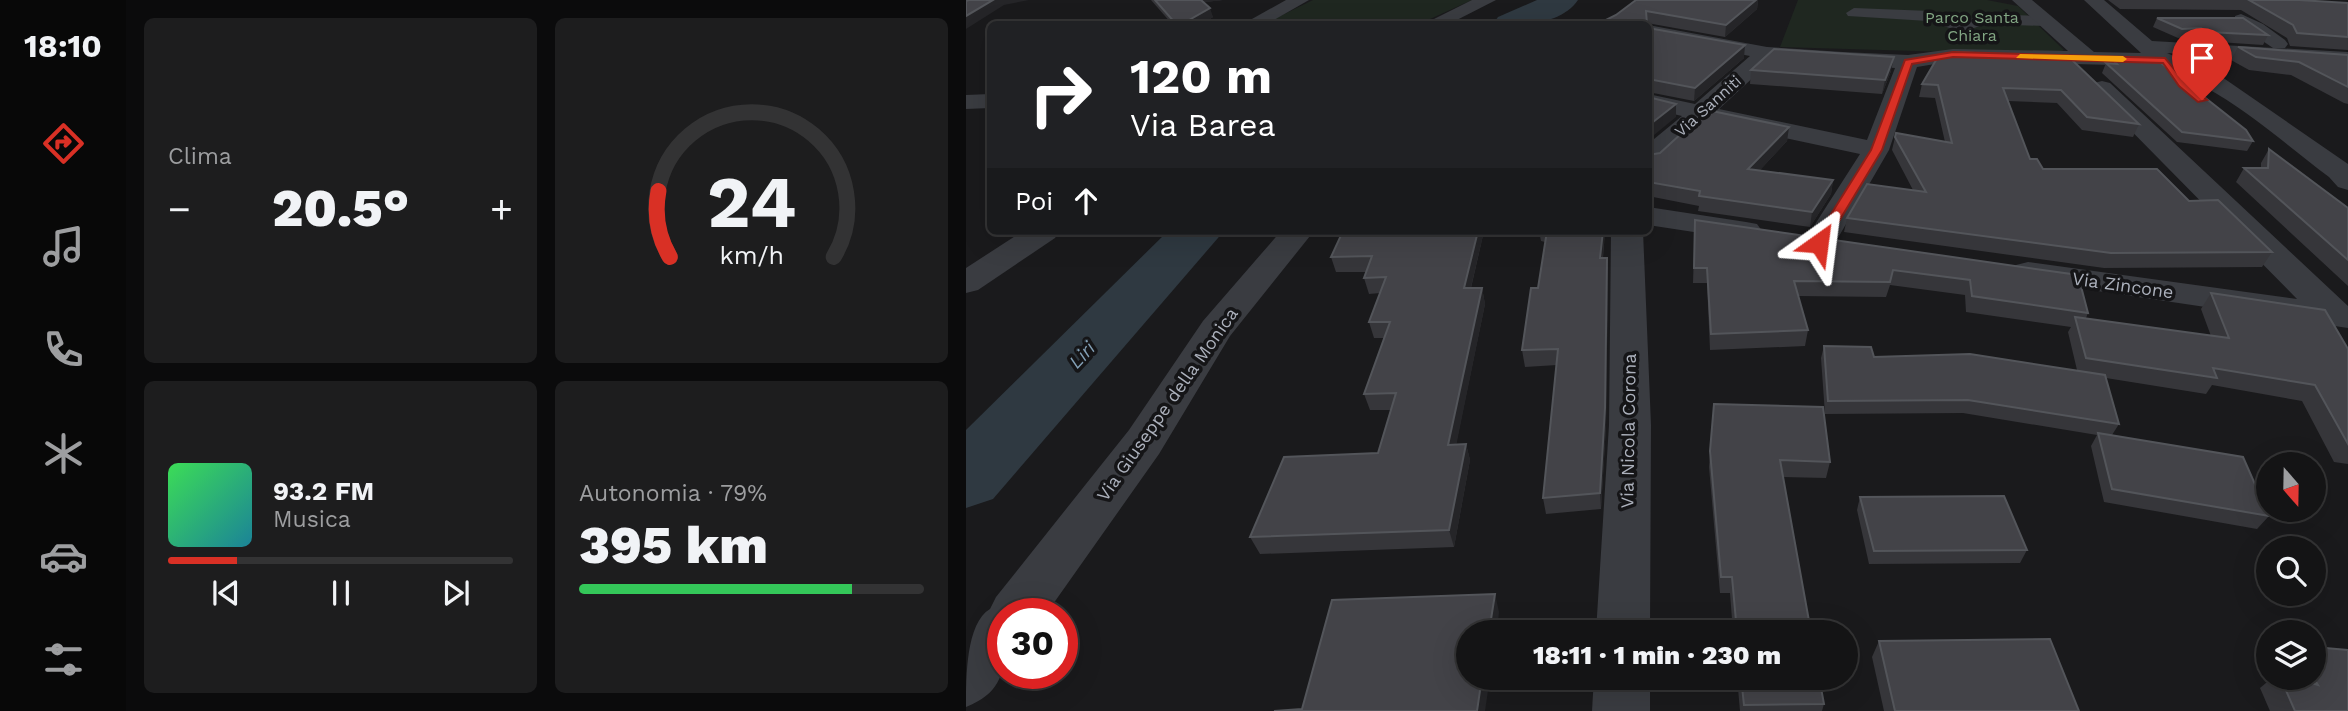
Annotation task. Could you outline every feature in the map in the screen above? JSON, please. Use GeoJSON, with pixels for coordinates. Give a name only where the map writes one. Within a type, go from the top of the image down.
{"type":"FeatureCollection","features":[{"type":"Feature","properties":{"kind":"street"},"geometry":{"type":"LineString","coordinates":[[1259,21],[1300,0]]}},
{"type":"Feature","properties":{"kind":"street"},"geometry":{"type":"LineString","coordinates":[[1440,21],[1486,0]]}},
{"type":"Feature","properties":{"kind":"street"},"geometry":{"type":"LineString","coordinates":[[2021,0],[2341,316]]}},
{"type":"Feature","properties":{"kind":"street"},"geometry":{"type":"LineString","coordinates":[[2073,0],[2108,4],[2139,18]]}},
{"type":"Feature","properties":{"kind":"street"},"geometry":{"type":"LineString","coordinates":[[2108,4],[2157,53],[2182,84],[2268,151]]}},
{"type":"Feature","properties":{"kind":"street"},"geometry":{"type":"LineString","coordinates":[[1854,13],[1930,16],[1962,27],[1984,19],[2045,21]]}},
{"type":"Feature","properties":{"kind":"street"},"geometry":{"type":"LineString","coordinates":[[2228,13],[2257,27],[2279,44]]}},
{"type":"Feature","properties":{"kind":"street"},"geometry":{"type":"LineString","coordinates":[[1652,32],[1767,53],[1908,62],[1953,55],[2079,58],[2157,53],[2348,59]]}},
{"type":"Feature","properties":{"kind":"street"},"geometry":{"type":"LineString","coordinates":[[2157,53],[2206,42],[2279,44]]}},
{"type":"Feature","properties":{"kind":"street","name":"Via Sanniti"},"geometry":{"type":"LineString","coordinates":[[1652,156],[1767,53]]}},
{"type":"Feature","properties":{"kind":"street"},"geometry":{"type":"LineString","coordinates":[[2157,53],[2214,82],[2345,175]]}},
{"type":"Feature","properties":{"kind":"street"},"geometry":{"type":"LineString","coordinates":[[1652,217],[1810,241],[1876,150],[1908,62]]}},
{"type":"Feature","properties":{"kind":"street"},"geometry":{"type":"LineString","coordinates":[[966,102],[987,101]]}},
{"type":"Feature","properties":{"kind":"street"},"geometry":{"type":"LineString","coordinates":[[1652,102],[1876,150]]}},
{"type":"Feature","properties":{"kind":"street"},"geometry":{"type":"LineString","coordinates":[[966,283],[1038,235]]}},
{"type":"Feature","properties":{"kind":"street","name":"Via Giuseppe della Monica"},"geometry":{"type":"LineString","coordinates":[[1027,598],[1144,442],[1216,329],[1295,235]]}},
{"type":"Feature","properties":{"kind":"street","name":"Via Nicola Corona"},"geometry":{"type":"LineString","coordinates":[[1623,620],[1630,425],[1627,235]]}},
{"type":"Feature","properties":{"kind":"street","name":"Via Zincone"},"geometry":{"type":"LineString","coordinates":[[1995,267],[2341,316]]}},
{"type":"Feature","properties":{"kind":"street"},"geometry":{"type":"LineString","coordinates":[[966,679],[987,651]]}},
{"type":"Feature","properties":{"kind":"street"},"geometry":{"type":"LineString","coordinates":[[1621,711],[1622,690]]}},
{"type":"Feature","properties":{"kind":"green space"},"geometry":{"type":"Polygon","coordinates":[[[1313,0],[1472,0],[1426,21],[1270,21],[1313,0]]]}},
{"type":"Feature","properties":{"kind":"green space","name":"Parco Santa Chiara"},"geometry":{"type":"Polygon","coordinates":[[[1798,0],[1987,0],[2018,6],[2064,50],[2050,55],[1780,47],[1798,0]]]}},
{"type":"Feature","properties":{"kind":"building"},"geometry":{"type":"Polygon","coordinates":[[[993,0],[966,16],[966,1],[993,0]]]}},
{"type":"Feature","properties":{"kind":"building"},"geometry":{"type":"Polygon","coordinates":[[[1155,0],[1201,0],[1210,8],[1187,21],[1173,21],[1155,0]]]}},
{"type":"Feature","properties":{"kind":"building"},"geometry":{"type":"Polygon","coordinates":[[[1636,0],[1756,0],[1726,25],[1646,11],[1647,21],[1604,21],[1636,0]]]}},
{"type":"Feature","properties":{"kind":"building"},"geometry":{"type":"Polygon","coordinates":[[[2249,0],[2348,3],[2348,37],[2297,33],[2293,25],[2249,0]]]}},
{"type":"Feature","properties":{"kind":"building"},"geometry":{"type":"Polygon","coordinates":[[[2157,18],[2243,18],[2268,35],[2207,32],[2201,28],[2182,29],[2157,18]]]}},
{"type":"Feature","properties":{"kind":"building"},"geometry":{"type":"Polygon","coordinates":[[[1652,29],[1745,45],[1695,88],[1652,80],[1652,29]]]}},
{"type":"Feature","properties":{"kind":"building"},"geometry":{"type":"Polygon","coordinates":[[[2238,47],[2348,55],[2348,87],[2299,62],[2256,57],[2238,47]]]}},
{"type":"Feature","properties":{"kind":"building"},"geometry":{"type":"Polygon","coordinates":[[[1774,49],[1894,57],[1885,80],[1751,70],[1774,49]]]}},
{"type":"Feature","properties":{"kind":"building"},"geometry":{"type":"Polygon","coordinates":[[[1956,52],[2070,58],[2139,124],[2087,117],[2061,90],[2003,88],[2030,159],[2037,159],[2043,169],[2157,169],[2189,201],[2218,200],[2272,252],[2111,253],[1847,218],[1867,184],[1926,192],[1895,137],[1896,133],[1952,143],[1938,85],[1922,84],[1939,55],[1956,52]]]}},
{"type":"Feature","properties":{"kind":"building"},"geometry":{"type":"Polygon","coordinates":[[[2111,58],[2156,59],[2246,130],[2253,141],[2182,132],[2106,63],[2117,64],[2111,58]]]}},
{"type":"Feature","properties":{"kind":"building"},"geometry":{"type":"Polygon","coordinates":[[[1652,98],[1676,104],[1652,123],[1652,98]]]}},
{"type":"Feature","properties":{"kind":"building"},"geometry":{"type":"Polygon","coordinates":[[[1707,110],[1789,127],[1748,169],[1833,180],[1812,212],[1699,196],[1700,191],[1652,183],[1652,154],[1660,153],[1707,110]]]}},
{"type":"Feature","properties":{"kind":"building"},"geometry":{"type":"Polygon","coordinates":[[[2269,149],[2348,208],[2348,260],[2244,168],[2268,168],[2269,149]]]}},
{"type":"Feature","properties":{"kind":"building"},"geometry":{"type":"Polygon","coordinates":[[[1695,220],[2078,275],[2088,313],[1972,296],[1970,280],[1893,270],[1890,282],[1794,281],[1808,330],[1711,334],[1707,268],[1694,268],[1695,220]]]}},
{"type":"Feature","properties":{"kind":"building"},"geometry":{"type":"Polygon","coordinates":[[[1341,235],[1477,235],[1464,288],[1482,288],[1448,445],[1466,444],[1449,530],[1250,537],[1284,457],[1378,453],[1396,393],[1364,394],[1390,322],[1369,322],[1386,277],[1364,278],[1372,256],[1331,257],[1341,235]]]}},
{"type":"Feature","properties":{"kind":"building"},"geometry":{"type":"Polygon","coordinates":[[[1546,235],[1603,235],[1600,258],[1607,258],[1605,408],[1600,493],[1543,498],[1558,349],[1522,350],[1531,288],[1538,288],[1546,235]]]}},
{"type":"Feature","properties":{"kind":"building"},"geometry":{"type":"Polygon","coordinates":[[[2211,293],[2325,310],[2348,349],[2348,444],[2315,385],[2213,368],[2217,378],[2086,358],[2075,317],[2229,338],[2211,293]]]}},
{"type":"Feature","properties":{"kind":"building"},"geometry":{"type":"Polygon","coordinates":[[[1824,346],[1871,347],[1874,357],[1970,354],[2105,375],[2119,424],[1968,400],[1828,401],[1824,346]]]}},
{"type":"Feature","properties":{"kind":"building"},"geometry":{"type":"Polygon","coordinates":[[[1714,404],[1823,407],[1830,462],[1780,460],[1809,620],[1736,620],[1732,577],[1721,577],[1710,451],[1714,404]]]}},
{"type":"Feature","properties":{"kind":"building"},"geometry":{"type":"Polygon","coordinates":[[[2098,433],[2243,457],[2256,486],[2256,514],[2112,489],[2098,433]]]}},
{"type":"Feature","properties":{"kind":"building"},"geometry":{"type":"Polygon","coordinates":[[[2004,496],[2027,550],[1874,551],[1860,497],[2004,496]]]}},
{"type":"Feature","properties":{"kind":"building"},"geometry":{"type":"Polygon","coordinates":[[[1495,594],[1491,620],[1456,620],[1456,690],[1480,690],[1477,711],[1274,711],[1302,709],[1332,600],[1495,594]]]}},
{"type":"Feature","properties":{"kind":"building"},"geometry":{"type":"Polygon","coordinates":[[[2050,639],[2079,711],[1895,711],[1879,641],[2050,639]]]}},
{"type":"Feature","properties":{"kind":"building"},"geometry":{"type":"Polygon","coordinates":[[[2326,648],[2348,650],[2348,711],[2295,711],[2286,690],[2326,690],[2326,648]]]}},
{"type":"Feature","properties":{"kind":"building"},"geometry":{"type":"Polygon","coordinates":[[[1742,690],[1821,690],[1824,704],[1744,705],[1742,690]]]}},
{"type":"Feature","properties":{"kind":"waterway","name":"Liri"},"geometry":{"type":"LineString","coordinates":[[1517,21],[1563,0]]}},
{"type":"Feature","properties":{"kind":"waterway","name":"Liri"},"geometry":{"type":"LineString","coordinates":[[966,478],[1194,235]]}},
{"type":"Feature","properties":{"kind":"slow traffic"},"geometry":{"type":"LineString","coordinates":[[2020,56],[2123,59]]}},
{"type":"Feature","properties":{"kind":"route"},"geometry":{"type":"LineString","coordinates":[[1819,243],[1876,150],[1908,62],[1953,55],[2165,61],[2182,84],[2202,100]]}}]}
